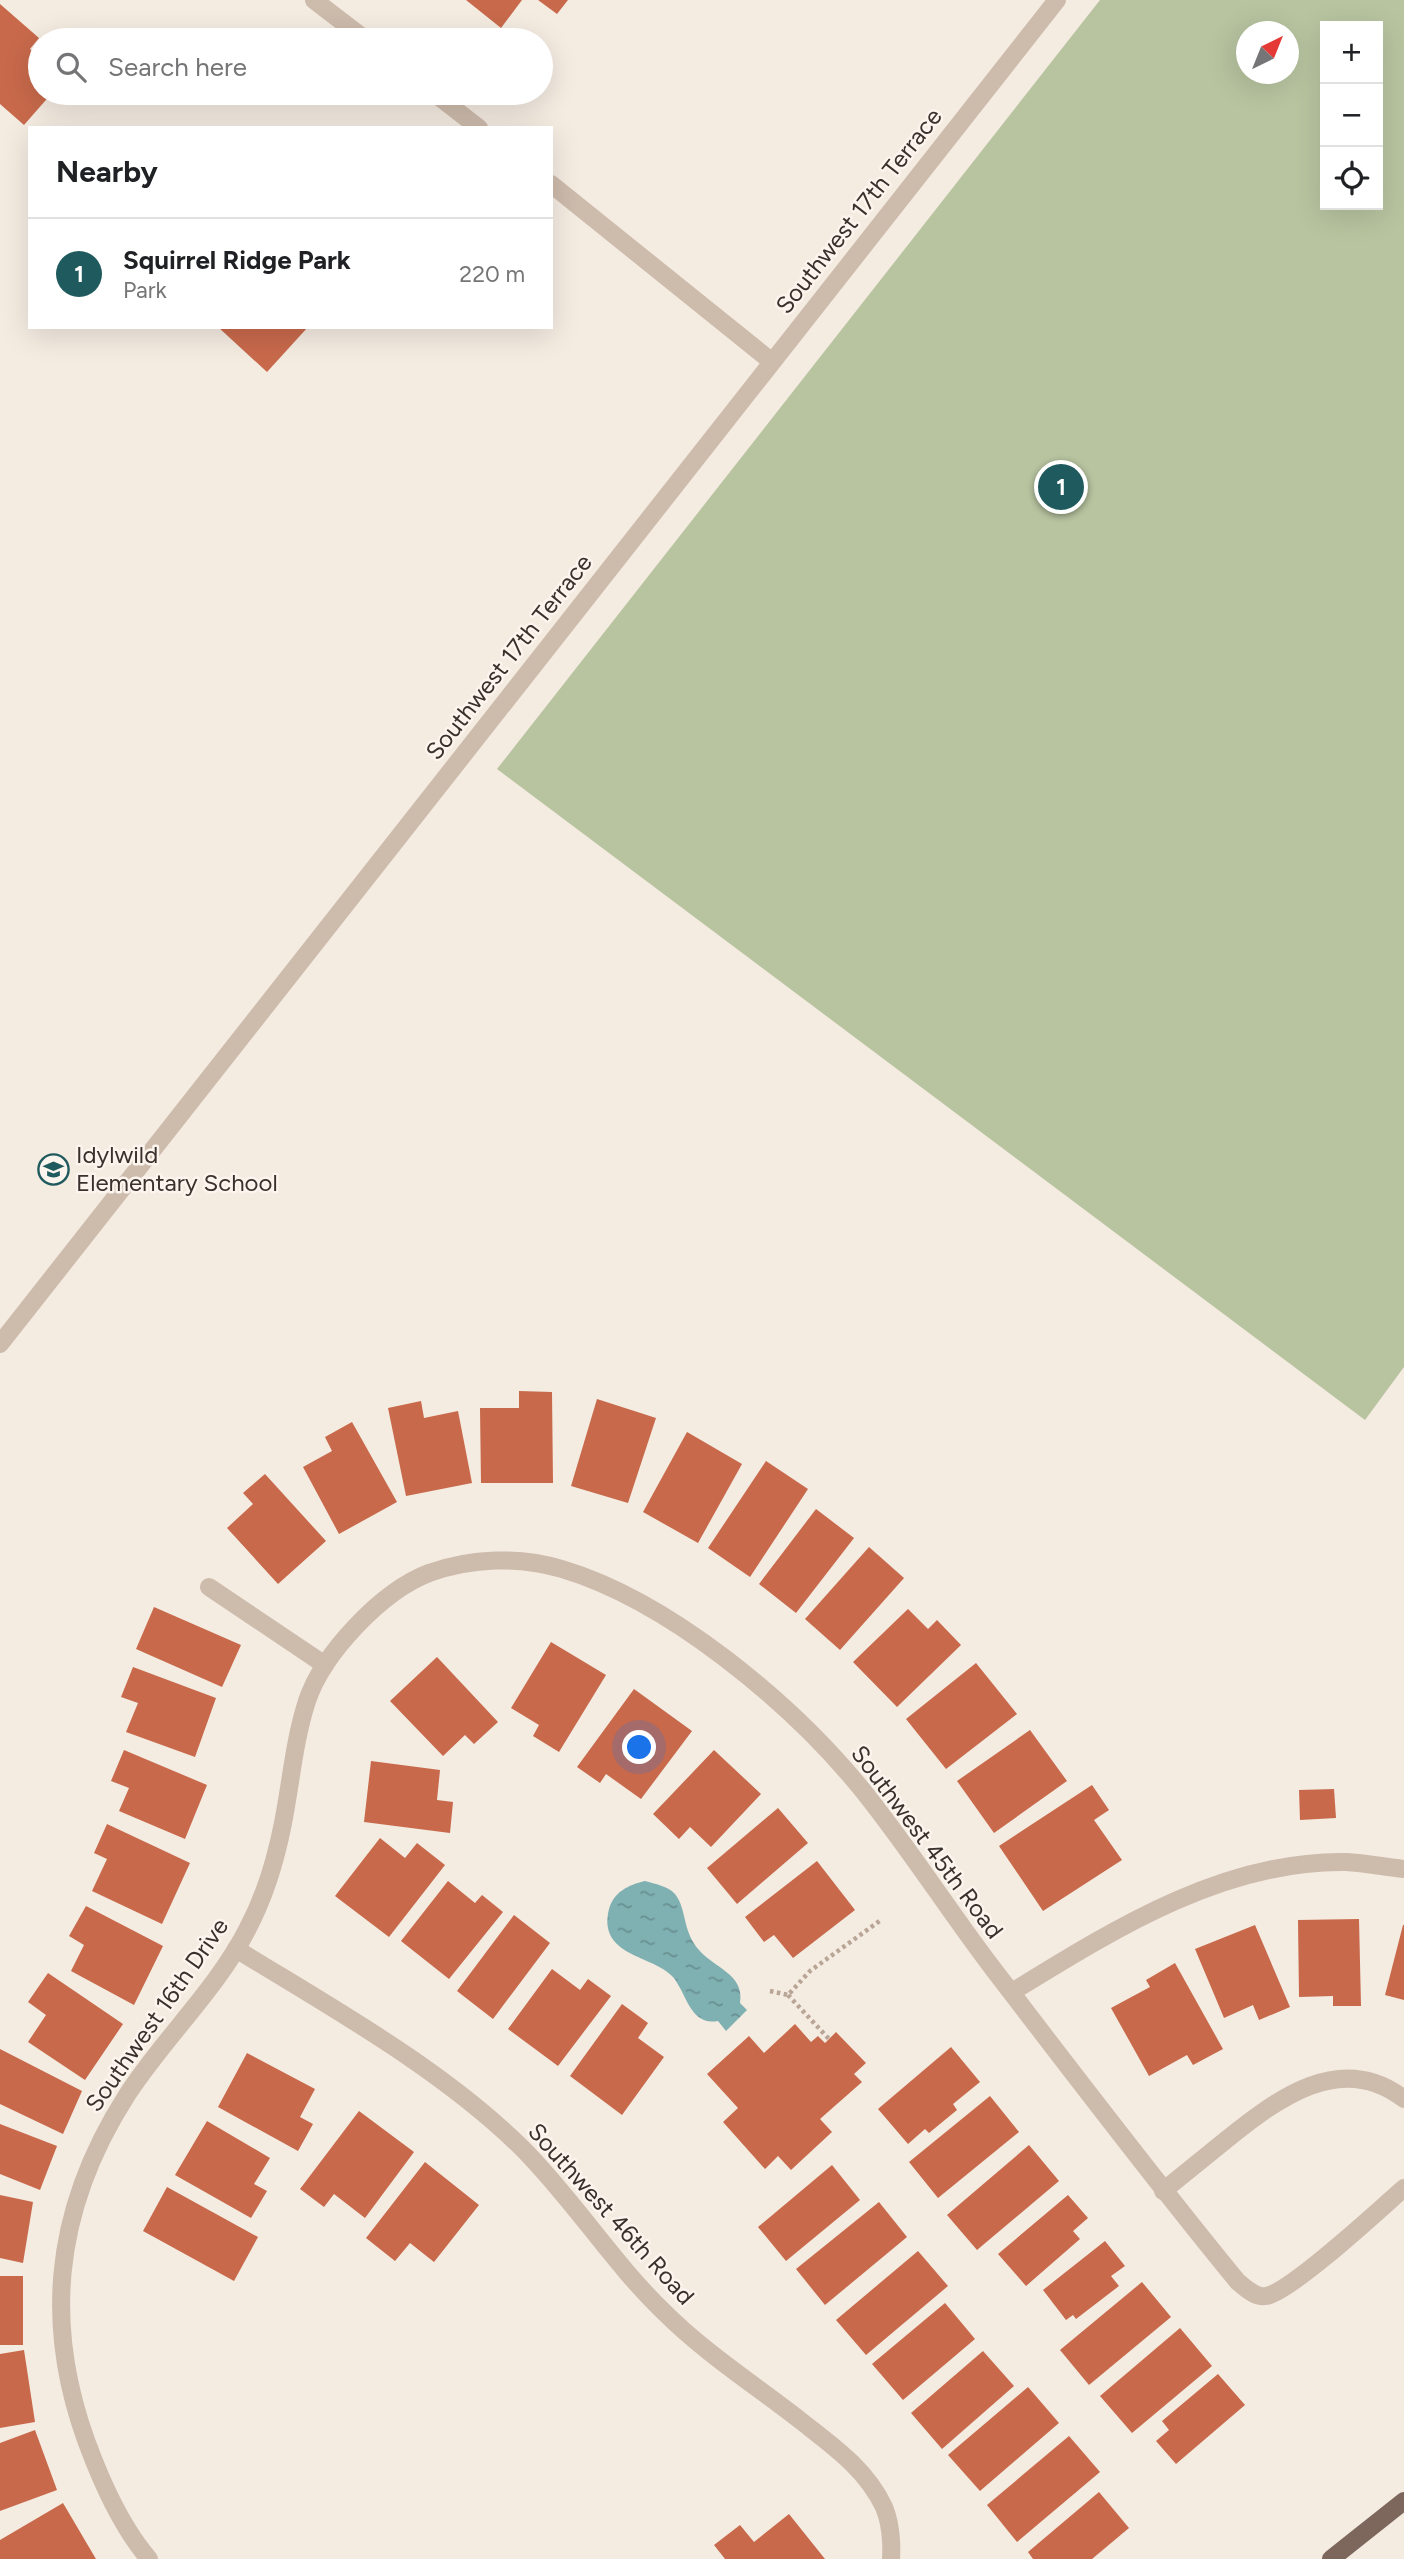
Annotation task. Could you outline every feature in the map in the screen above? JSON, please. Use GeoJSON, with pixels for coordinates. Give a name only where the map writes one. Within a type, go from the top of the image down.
{"type":"FeatureCollection","features":[{"type":"Feature","properties":{"kind":"main road"},"geometry":{"type":"LineString","coordinates":[[1331,2559],[1404,2501]]}},
{"type":"Feature","properties":{"kind":"street"},"geometry":{"type":"LineString","coordinates":[[314,0],[350,28]]}},
{"type":"Feature","properties":{"kind":"street","name":"Southwest 17th Terrace"},"geometry":{"type":"LineString","coordinates":[[0,1344],[1056,0]]}},
{"type":"Feature","properties":{"kind":"street"},"geometry":{"type":"LineString","coordinates":[[449,105],[476,126]]}},
{"type":"Feature","properties":{"kind":"street"},"geometry":{"type":"LineString","coordinates":[[553,186],[771,361]]}},
{"type":"Feature","properties":{"kind":"street","name":"Southwest 16th Drive"},"geometry":{"type":"LineString","coordinates":[[149,2559],[135,2542],[103,2486],[84,2437],[71,2390],[61,2332],[60,2291],[65,2250],[80,2193],[98,2146],[147,2065],[209,1988],[236,1949],[260,1903],[282,1827],[298,1734],[309,1696],[325,1665],[341,1642],[365,1618],[425,1575],[470,1562],[516,1560]]}},
{"type":"Feature","properties":{"kind":"street","name":"Southwest 45th Road"},"geometry":{"type":"LineString","coordinates":[[516,1560],[558,1568],[604,1584],[657,1612],[723,1658],[789,1713],[857,1783],[1163,2191],[1238,2281],[1252,2293],[1263,2297],[1279,2292],[1404,2188]]}},
{"type":"Feature","properties":{"kind":"street"},"geometry":{"type":"LineString","coordinates":[[209,1587],[325,1665]]}},
{"type":"Feature","properties":{"kind":"street"},"geometry":{"type":"LineString","coordinates":[[1012,1992],[1142,1916],[1247,1875],[1298,1866],[1346,1862],[1404,1869]]}},
{"type":"Feature","properties":{"kind":"street","name":"Southwest 46th Road"},"geometry":{"type":"LineString","coordinates":[[236,1949],[386,2043],[479,2111],[522,2149],[664,2312],[710,2353],[845,2455],[884,2508],[891,2532],[891,2559]]}},
{"type":"Feature","properties":{"kind":"street"},"geometry":{"type":"LineString","coordinates":[[1163,2191],[1275,2102],[1310,2085],[1340,2078],[1366,2081],[1392,2089],[1404,2099]]}},
{"type":"Feature","properties":{"kind":"path"},"geometry":{"type":"LineString","coordinates":[[788,1995],[810,1971],[881,1920]]}},
{"type":"Feature","properties":{"kind":"path"},"geometry":{"type":"LineString","coordinates":[[770,1991],[788,1995],[829,2039]]}},
{"type":"Feature","properties":{"kind":"green space"},"geometry":{"type":"Polygon","coordinates":[[[1100,0],[1404,0],[1404,1367],[1365,1420],[497,769],[1100,0]]]}},
{"type":"Feature","properties":{"kind":"water"},"geometry":{"type":"Polygon","coordinates":[[[645,1881],[665,1887],[675,1894],[694,1943],[738,1985],[740,2003],[747,2010],[726,2031],[718,2021],[701,2019],[695,2014],[673,1977],[629,1953],[611,1937],[608,1925],[609,1909],[614,1898],[627,1887],[645,1881]]]}},
{"type":"Feature","properties":{"kind":"building"},"geometry":{"type":"Polygon","coordinates":[[[466,0],[522,0],[501,28],[466,0]]]}},
{"type":"Feature","properties":{"kind":"building"},"geometry":{"type":"Polygon","coordinates":[[[538,0],[568,0],[557,14],[538,0]]]}},
{"type":"Feature","properties":{"kind":"building"},"geometry":{"type":"Polygon","coordinates":[[[0,4],[28,28],[28,105],[42,105],[24,125],[0,104],[0,4]]]}},
{"type":"Feature","properties":{"kind":"building"},"geometry":{"type":"Polygon","coordinates":[[[220,329],[306,329],[267,372],[220,329]]]}},
{"type":"Feature","properties":{"kind":"building"},"geometry":{"type":"Polygon","coordinates":[[[519,1391],[552,1392],[553,1483],[481,1483],[480,1408],[519,1408],[519,1391]]]}},
{"type":"Feature","properties":{"kind":"building"},"geometry":{"type":"Polygon","coordinates":[[[597,1399],[656,1418],[628,1503],[571,1486],[597,1399]]]}},
{"type":"Feature","properties":{"kind":"building"},"geometry":{"type":"Polygon","coordinates":[[[421,1401],[424,1418],[458,1411],[472,1483],[406,1496],[388,1408],[421,1401]]]}},
{"type":"Feature","properties":{"kind":"building"},"geometry":{"type":"Polygon","coordinates":[[[352,1422],[397,1502],[339,1534],[303,1467],[332,1451],[325,1437],[352,1422]]]}},
{"type":"Feature","properties":{"kind":"building"},"geometry":{"type":"Polygon","coordinates":[[[687,1432],[742,1464],[698,1543],[643,1512],[687,1432]]]}},
{"type":"Feature","properties":{"kind":"building"},"geometry":{"type":"Polygon","coordinates":[[[766,1461],[808,1489],[750,1577],[708,1548],[766,1461]]]}},
{"type":"Feature","properties":{"kind":"building"},"geometry":{"type":"Polygon","coordinates":[[[265,1474],[326,1541],[278,1584],[227,1528],[253,1504],[243,1493],[265,1474]]]}},
{"type":"Feature","properties":{"kind":"building"},"geometry":{"type":"Polygon","coordinates":[[[816,1509],[854,1538],[796,1613],[759,1584],[816,1509]]]}},
{"type":"Feature","properties":{"kind":"building"},"geometry":{"type":"Polygon","coordinates":[[[869,1547],[904,1578],[840,1650],[805,1619],[869,1547]]]}},
{"type":"Feature","properties":{"kind":"building"},"geometry":{"type":"Polygon","coordinates":[[[154,1607],[241,1645],[222,1687],[136,1649],[154,1607]]]}},
{"type":"Feature","properties":{"kind":"building"},"geometry":{"type":"Polygon","coordinates":[[[908,1609],[928,1629],[937,1620],[961,1645],[897,1707],[853,1662],[908,1609]]]}},
{"type":"Feature","properties":{"kind":"building"},"geometry":{"type":"Polygon","coordinates":[[[551,1642],[606,1675],[559,1752],[533,1736],[539,1725],[511,1708],[551,1642]]]}},
{"type":"Feature","properties":{"kind":"building"},"geometry":{"type":"Polygon","coordinates":[[[437,1657],[498,1722],[474,1744],[465,1735],[443,1756],[390,1701],[437,1657]]]}},
{"type":"Feature","properties":{"kind":"building"},"geometry":{"type":"Polygon","coordinates":[[[976,1663],[1017,1714],[946,1769],[906,1719],[976,1663]]]}},
{"type":"Feature","properties":{"kind":"building"},"geometry":{"type":"Polygon","coordinates":[[[133,1667],[216,1698],[195,1757],[126,1732],[138,1703],[121,1697],[133,1667]]]}},
{"type":"Feature","properties":{"kind":"building"},"geometry":{"type":"Polygon","coordinates":[[[634,1689],[692,1731],[641,1799],[606,1774],[600,1783],[577,1767],[634,1689]]]}},
{"type":"Feature","properties":{"kind":"building"},"geometry":{"type":"Polygon","coordinates":[[[1030,1730],[1067,1781],[994,1833],[957,1781],[1030,1730]]]}},
{"type":"Feature","properties":{"kind":"building"},"geometry":{"type":"Polygon","coordinates":[[[124,1750],[207,1785],[185,1839],[119,1811],[129,1788],[111,1781],[124,1750]]]}},
{"type":"Feature","properties":{"kind":"building"},"geometry":{"type":"Polygon","coordinates":[[[714,1750],[761,1794],[711,1847],[690,1827],[679,1839],[653,1814],[714,1750]]]}},
{"type":"Feature","properties":{"kind":"building"},"geometry":{"type":"Polygon","coordinates":[[[371,1761],[440,1770],[437,1800],[453,1802],[450,1833],[364,1822],[371,1761]]]}},
{"type":"Feature","properties":{"kind":"building"},"geometry":{"type":"Polygon","coordinates":[[[1092,1785],[1109,1810],[1094,1820],[1122,1860],[1043,1911],[999,1846],[1092,1785]]]}},
{"type":"Feature","properties":{"kind":"building"},"geometry":{"type":"Polygon","coordinates":[[[1334,1789],[1336,1818],[1300,1820],[1299,1790],[1334,1789]]]}},
{"type":"Feature","properties":{"kind":"building"},"geometry":{"type":"Polygon","coordinates":[[[778,1808],[808,1843],[737,1904],[707,1868],[778,1808]]]}},
{"type":"Feature","properties":{"kind":"building"},"geometry":{"type":"Polygon","coordinates":[[[107,1824],[190,1863],[162,1924],[92,1891],[107,1859],[94,1853],[107,1824]]]}},
{"type":"Feature","properties":{"kind":"building"},"geometry":{"type":"Polygon","coordinates":[[[380,1838],[405,1858],[417,1843],[445,1865],[389,1937],[335,1896],[380,1838]]]}},
{"type":"Feature","properties":{"kind":"building"},"geometry":{"type":"Polygon","coordinates":[[[817,1861],[855,1910],[793,1958],[774,1935],[764,1942],[745,1917],[817,1861]]]}},
{"type":"Feature","properties":{"kind":"building"},"geometry":{"type":"Polygon","coordinates":[[[448,1881],[475,1903],[482,1895],[503,1912],[449,1979],[401,1941],[448,1881]]]}},
{"type":"Feature","properties":{"kind":"building"},"geometry":{"type":"Polygon","coordinates":[[[86,1906],[163,1946],[134,2005],[71,1971],[84,1945],[69,1936],[86,1906]]]}},
{"type":"Feature","properties":{"kind":"building"},"geometry":{"type":"Polygon","coordinates":[[[514,1915],[550,1943],[493,2019],[457,1991],[514,1915]]]}},
{"type":"Feature","properties":{"kind":"building"},"geometry":{"type":"Polygon","coordinates":[[[1359,1919],[1361,2006],[1333,2006],[1333,1996],[1299,1997],[1298,1920],[1359,1919]]]}},
{"type":"Feature","properties":{"kind":"building"},"geometry":{"type":"Polygon","coordinates":[[[1255,1925],[1290,2007],[1259,2020],[1253,2005],[1224,2018],[1195,1949],[1255,1925]]]}},
{"type":"Feature","properties":{"kind":"building"},"geometry":{"type":"Polygon","coordinates":[[[1404,1925],[1404,2000],[1385,1995],[1404,1925]]]}},
{"type":"Feature","properties":{"kind":"building"},"geometry":{"type":"Polygon","coordinates":[[[1175,1963],[1223,2049],[1193,2065],[1187,2055],[1149,2076],[1111,2008],[1150,1987],[1146,1980],[1175,1963]]]}},
{"type":"Feature","properties":{"kind":"building"},"geometry":{"type":"Polygon","coordinates":[[[552,1969],[580,1990],[588,1979],[611,1996],[558,2066],[508,2029],[552,1969]]]}},
{"type":"Feature","properties":{"kind":"building"},"geometry":{"type":"Polygon","coordinates":[[[48,1973],[123,2024],[85,2080],[28,2042],[46,2015],[28,2002],[48,1973]]]}},
{"type":"Feature","properties":{"kind":"building"},"geometry":{"type":"Polygon","coordinates":[[[622,2004],[648,2023],[638,2038],[664,2057],[622,2115],[570,2076],[622,2004]]]}},
{"type":"Feature","properties":{"kind":"building"},"geometry":{"type":"Polygon","coordinates":[[[795,2024],[811,2042],[818,2036],[825,2043],[836,2032],[866,2063],[854,2074],[862,2082],[820,2119],[832,2132],[791,2170],[778,2156],[765,2169],[723,2122],[738,2108],[707,2074],[749,2036],[764,2053],[795,2024]]]}},
{"type":"Feature","properties":{"kind":"building"},"geometry":{"type":"Polygon","coordinates":[[[951,2047],[980,2082],[953,2104],[957,2110],[929,2133],[925,2129],[908,2144],[878,2109],[951,2047]]]}},
{"type":"Feature","properties":{"kind":"building"},"geometry":{"type":"Polygon","coordinates":[[[0,2049],[82,2091],[63,2134],[0,2104],[0,2049]]]}},
{"type":"Feature","properties":{"kind":"building"},"geometry":{"type":"Polygon","coordinates":[[[247,2053],[315,2089],[300,2117],[313,2124],[298,2151],[218,2107],[247,2053]]]}},
{"type":"Feature","properties":{"kind":"building"},"geometry":{"type":"Polygon","coordinates":[[[990,2096],[1019,2132],[938,2198],[909,2162],[990,2096]]]}},
{"type":"Feature","properties":{"kind":"building"},"geometry":{"type":"Polygon","coordinates":[[[359,2111],[414,2152],[365,2218],[334,2194],[324,2207],[300,2189],[359,2111]]]}},
{"type":"Feature","properties":{"kind":"building"},"geometry":{"type":"Polygon","coordinates":[[[207,2121],[270,2158],[254,2184],[267,2191],[251,2218],[175,2175],[207,2121]]]}},
{"type":"Feature","properties":{"kind":"building"},"geometry":{"type":"Polygon","coordinates":[[[0,2124],[57,2146],[40,2190],[0,2174],[0,2124]]]}},
{"type":"Feature","properties":{"kind":"building"},"geometry":{"type":"Polygon","coordinates":[[[1029,2145],[1059,2181],[977,2250],[947,2215],[1029,2145]]]}},
{"type":"Feature","properties":{"kind":"building"},"geometry":{"type":"Polygon","coordinates":[[[425,2162],[479,2205],[434,2262],[410,2243],[395,2261],[366,2238],[425,2162]]]}},
{"type":"Feature","properties":{"kind":"building"},"geometry":{"type":"Polygon","coordinates":[[[832,2165],[860,2200],[786,2261],[758,2227],[832,2165]]]}},
{"type":"Feature","properties":{"kind":"building"},"geometry":{"type":"Polygon","coordinates":[[[167,2187],[258,2237],[234,2281],[143,2231],[167,2187]]]}},
{"type":"Feature","properties":{"kind":"building"},"geometry":{"type":"Polygon","coordinates":[[[0,2195],[33,2202],[23,2263],[0,2258],[0,2195]]]}},
{"type":"Feature","properties":{"kind":"building"},"geometry":{"type":"Polygon","coordinates":[[[1068,2195],[1088,2218],[1073,2231],[1080,2239],[1026,2286],[998,2254],[1068,2195]]]}},
{"type":"Feature","properties":{"kind":"building"},"geometry":{"type":"Polygon","coordinates":[[[879,2202],[907,2237],[825,2305],[796,2269],[879,2202]]]}},
{"type":"Feature","properties":{"kind":"building"},"geometry":{"type":"Polygon","coordinates":[[[1105,2241],[1125,2266],[1111,2276],[1119,2286],[1076,2319],[1073,2315],[1066,2320],[1043,2290],[1105,2241]]]}},
{"type":"Feature","properties":{"kind":"building"},"geometry":{"type":"Polygon","coordinates":[[[918,2251],[948,2286],[866,2355],[836,2320],[918,2251]]]}},
{"type":"Feature","properties":{"kind":"building"},"geometry":{"type":"Polygon","coordinates":[[[0,2276],[23,2276],[23,2345],[0,2345],[0,2276]]]}},
{"type":"Feature","properties":{"kind":"building"},"geometry":{"type":"Polygon","coordinates":[[[1142,2282],[1171,2317],[1089,2385],[1060,2350],[1142,2282]]]}},
{"type":"Feature","properties":{"kind":"building"},"geometry":{"type":"Polygon","coordinates":[[[945,2303],[975,2339],[903,2400],[872,2364],[945,2303]]]}},
{"type":"Feature","properties":{"kind":"building"},"geometry":{"type":"Polygon","coordinates":[[[1180,2328],[1212,2366],[1132,2433],[1100,2396],[1180,2328]]]}},
{"type":"Feature","properties":{"kind":"building"},"geometry":{"type":"Polygon","coordinates":[[[24,2350],[35,2422],[0,2428],[0,2354],[24,2350]]]}},
{"type":"Feature","properties":{"kind":"building"},"geometry":{"type":"Polygon","coordinates":[[[983,2351],[1014,2386],[942,2449],[911,2413],[983,2351]]]}},
{"type":"Feature","properties":{"kind":"building"},"geometry":{"type":"Polygon","coordinates":[[[1218,2374],[1245,2405],[1176,2464],[1156,2441],[1169,2430],[1162,2421],[1218,2374]]]}},
{"type":"Feature","properties":{"kind":"building"},"geometry":{"type":"Polygon","coordinates":[[[1028,2387],[1059,2423],[980,2491],[948,2455],[1028,2387]]]}},
{"type":"Feature","properties":{"kind":"building"},"geometry":{"type":"Polygon","coordinates":[[[35,2430],[57,2490],[0,2511],[0,2443],[35,2430]]]}},
{"type":"Feature","properties":{"kind":"building"},"geometry":{"type":"Polygon","coordinates":[[[1069,2436],[1100,2472],[1017,2542],[987,2505],[1069,2436]]]}},
{"type":"Feature","properties":{"kind":"building"},"geometry":{"type":"Polygon","coordinates":[[[1099,2492],[1129,2528],[1092,2559],[1033,2559],[1028,2552],[1099,2492]]]}},
{"type":"Feature","properties":{"kind":"building"},"geometry":{"type":"Polygon","coordinates":[[[63,2503],[96,2559],[0,2559],[0,2540],[63,2503]]]}},
{"type":"Feature","properties":{"kind":"building"},"geometry":{"type":"Polygon","coordinates":[[[789,2514],[825,2559],[725,2559],[714,2545],[740,2525],[754,2542],[789,2514]]]}},
{"type":"Feature","properties":{"kind":"place","name":"Squirrel Ridge Park"},"geometry":{"type":"Point","coordinates":[1061,487]}},
{"type":"Feature","properties":{"kind":"place","name":"Idylwild Elementary School"},"geometry":{"type":"Point","coordinates":[53,1169]}}]}
